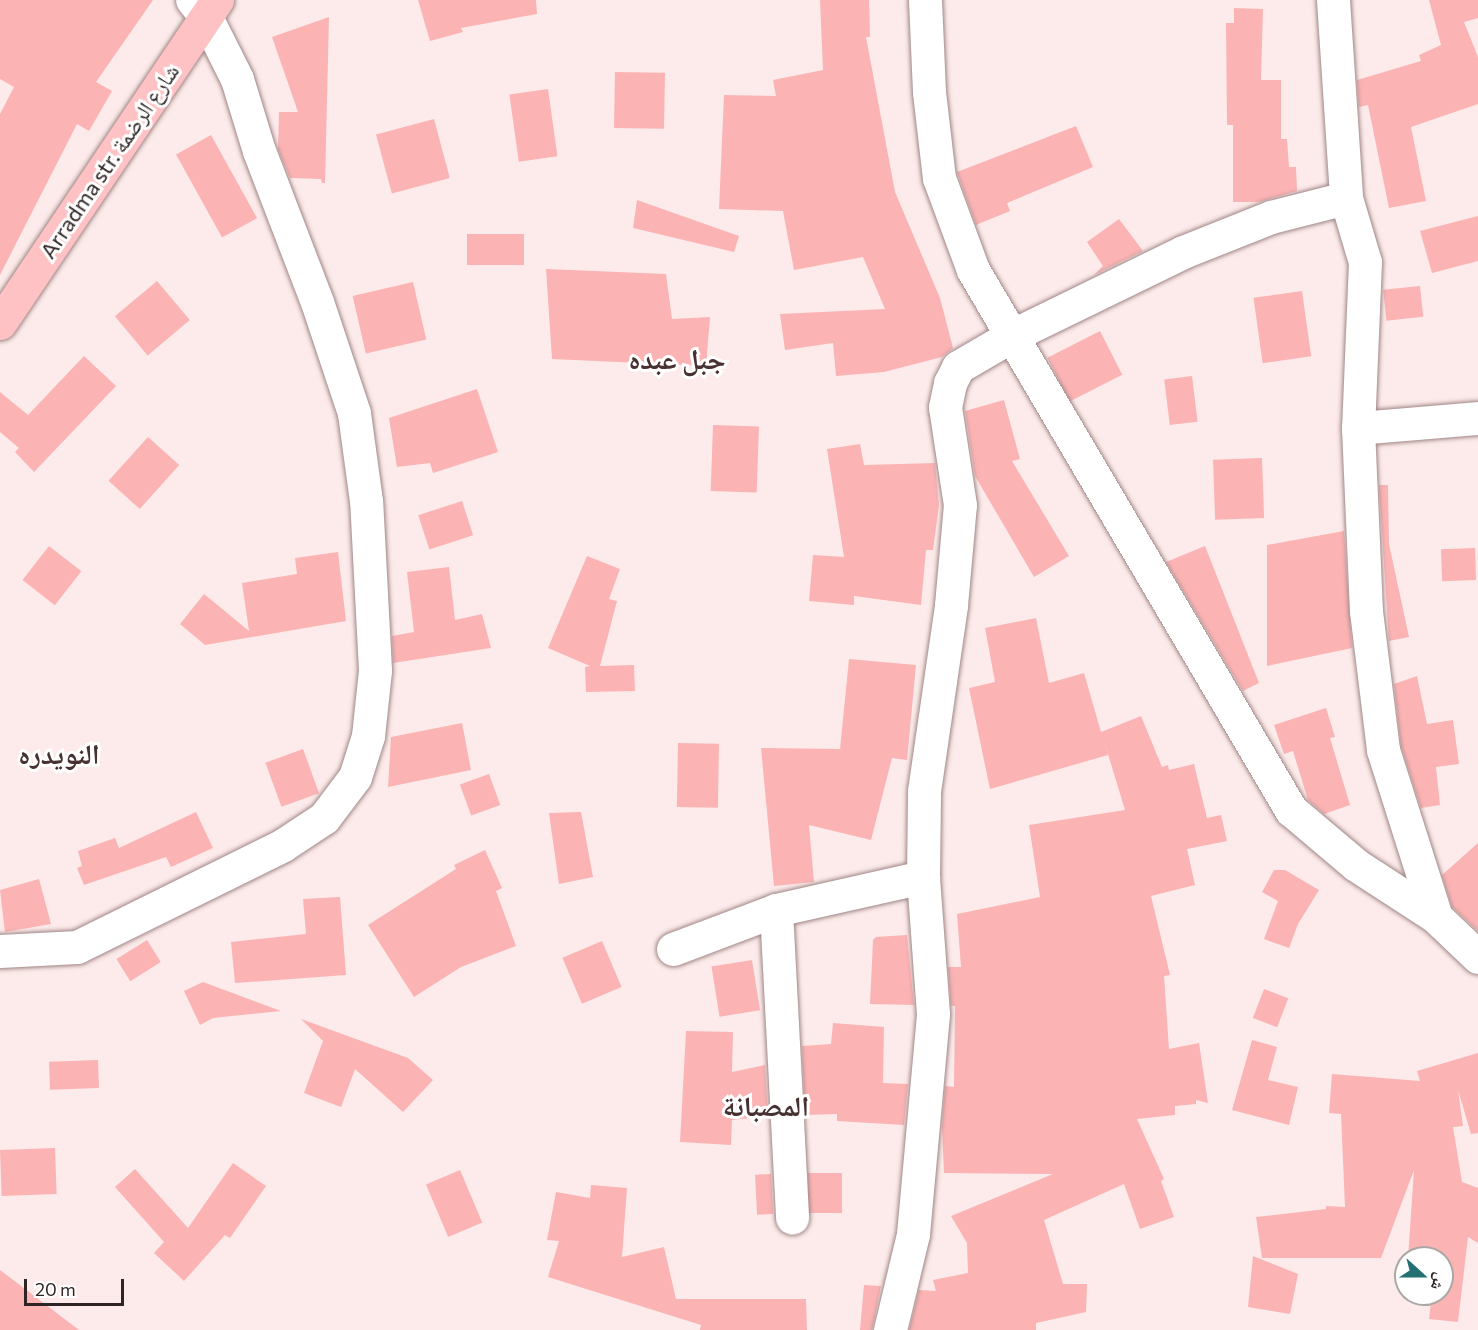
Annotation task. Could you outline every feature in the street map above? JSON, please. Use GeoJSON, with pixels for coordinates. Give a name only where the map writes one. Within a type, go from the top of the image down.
{"type":"FeatureCollection","features":[{"type":"Feature","properties":{"kind":"main road","name":"Arradma str. شارع الرضمة"},"geometry":{"type":"LineString","coordinates":[[0,323],[205,6]]}},
{"type":"Feature","properties":{"kind":"street"},"geometry":{"type":"LineString","coordinates":[[925,0],[929,92],[939,178],[973,270],[1291,810],[1356,865],[1436,917],[1478,957]]}},
{"type":"Feature","properties":{"kind":"street"},"geometry":{"type":"LineString","coordinates":[[1333,0],[1346,198],[1365,262],[1358,428],[1366,611],[1383,750],[1436,917]]}},
{"type":"Feature","properties":{"kind":"street"},"geometry":{"type":"LineString","coordinates":[[0,951],[77,947],[283,845],[324,818],[355,777],[368,736],[375,670],[366,501],[354,413],[318,302],[259,151],[237,79],[205,6]]}},
{"type":"Feature","properties":{"kind":"street"},"geometry":{"type":"LineString","coordinates":[[890,1330],[913,1234],[933,1014],[923,877],[924,791],[951,605],[960,505],[945,407],[957,367],[1013,335],[1183,252],[1271,217],[1346,198]]}},
{"type":"Feature","properties":{"kind":"street"},"geometry":{"type":"LineString","coordinates":[[1358,428],[1478,418]]}},
{"type":"Feature","properties":{"kind":"street"},"geometry":{"type":"LineString","coordinates":[[673,949],[776,910],[923,877]]}},
{"type":"Feature","properties":{"kind":"street"},"geometry":{"type":"LineString","coordinates":[[776,910],[792,1218]]}},
{"type":"Feature","properties":{"kind":"building"},"geometry":{"type":"Polygon","coordinates":[[[0,0],[153,0],[96,82],[112,91],[89,131],[77,124],[0,275],[0,114],[14,87],[0,79],[0,0]]]}},
{"type":"Feature","properties":{"kind":"building"},"geometry":{"type":"Polygon","coordinates":[[[418,0],[536,0],[537,14],[461,28],[463,32],[430,41],[418,0]]]}},
{"type":"Feature","properties":{"kind":"building"},"geometry":{"type":"Polygon","coordinates":[[[820,0],[869,0],[870,37],[866,37],[895,192],[940,298],[953,348],[942,357],[884,372],[836,376],[833,343],[785,350],[780,314],[885,309],[863,257],[794,270],[783,211],[719,209],[724,95],[776,96],[773,80],[823,70],[820,0]]]}},
{"type":"Feature","properties":{"kind":"building"},"geometry":{"type":"Polygon","coordinates":[[[1429,0],[1478,0],[1478,18],[1464,22],[1478,57],[1478,104],[1411,127],[1426,201],[1389,208],[1368,105],[1359,107],[1357,80],[1421,61],[1419,55],[1441,45],[1429,0]]]}},
{"type":"Feature","properties":{"kind":"building"},"geometry":{"type":"Polygon","coordinates":[[[1234,8],[1263,9],[1261,80],[1281,80],[1281,139],[1287,139],[1289,167],[1296,167],[1297,191],[1259,202],[1233,202],[1233,125],[1227,125],[1226,23],[1234,23],[1234,8]]]}},
{"type":"Feature","properties":{"kind":"building"},"geometry":{"type":"Polygon","coordinates":[[[329,17],[325,183],[322,183],[321,179],[290,178],[278,149],[279,112],[298,112],[272,37],[329,17]]]}},
{"type":"Feature","properties":{"kind":"building"},"geometry":{"type":"Polygon","coordinates":[[[615,72],[665,73],[664,129],[614,128],[615,72]]]}},
{"type":"Feature","properties":{"kind":"building"},"geometry":{"type":"Polygon","coordinates":[[[548,89],[557,156],[519,162],[509,94],[548,89]]]}},
{"type":"Feature","properties":{"kind":"building"},"geometry":{"type":"Polygon","coordinates":[[[434,119],[450,178],[392,193],[376,135],[434,119]]]}},
{"type":"Feature","properties":{"kind":"building"},"geometry":{"type":"Polygon","coordinates":[[[1076,126],[1093,167],[1007,203],[1010,211],[976,225],[957,172],[1076,126]]]}},
{"type":"Feature","properties":{"kind":"building"},"geometry":{"type":"Polygon","coordinates":[[[211,135],[257,218],[222,237],[176,154],[211,135]]]}},
{"type":"Feature","properties":{"kind":"building"},"geometry":{"type":"Polygon","coordinates":[[[637,200],[739,236],[734,252],[633,228],[637,200]]]}},
{"type":"Feature","properties":{"kind":"building"},"geometry":{"type":"Polygon","coordinates":[[[1478,216],[1478,261],[1432,273],[1420,231],[1478,216]]]}},
{"type":"Feature","properties":{"kind":"building"},"geometry":{"type":"Polygon","coordinates":[[[1119,219],[1143,251],[1094,275],[1103,266],[1087,242],[1119,219]]]}},
{"type":"Feature","properties":{"kind":"building"},"geometry":{"type":"Polygon","coordinates":[[[467,234],[524,234],[524,265],[467,265],[467,234]]]}},
{"type":"Feature","properties":{"kind":"building"},"geometry":{"type":"Polygon","coordinates":[[[546,269],[666,274],[672,319],[710,317],[706,366],[552,359],[546,269]]]}},
{"type":"Feature","properties":{"kind":"building"},"geometry":{"type":"Polygon","coordinates":[[[157,281],[190,320],[148,355],[115,316],[157,281]]]}},
{"type":"Feature","properties":{"kind":"building"},"geometry":{"type":"Polygon","coordinates":[[[413,282],[426,339],[366,353],[353,296],[413,282]]]}},
{"type":"Feature","properties":{"kind":"building"},"geometry":{"type":"Polygon","coordinates":[[[1420,286],[1423,317],[1386,321],[1383,290],[1420,286]]]}},
{"type":"Feature","properties":{"kind":"building"},"geometry":{"type":"Polygon","coordinates":[[[1302,291],[1311,356],[1263,363],[1253,298],[1302,291]]]}},
{"type":"Feature","properties":{"kind":"building"},"geometry":{"type":"Polygon","coordinates":[[[1100,331],[1122,375],[1070,401],[1047,358],[1100,331]]]}},
{"type":"Feature","properties":{"kind":"building"},"geometry":{"type":"Polygon","coordinates":[[[84,356],[116,386],[34,472],[15,452],[19,448],[0,432],[0,392],[28,415],[84,356]]]}},
{"type":"Feature","properties":{"kind":"building"},"geometry":{"type":"Polygon","coordinates":[[[1192,376],[1198,422],[1170,425],[1164,379],[1192,376]]]}},
{"type":"Feature","properties":{"kind":"building"},"geometry":{"type":"Polygon","coordinates":[[[477,389],[498,452],[433,473],[430,463],[397,467],[389,418],[477,389]]]}},
{"type":"Feature","properties":{"kind":"building"},"geometry":{"type":"Polygon","coordinates":[[[1004,400],[1020,459],[1012,461],[1069,556],[1034,577],[975,476],[965,411],[1004,400]]]}},
{"type":"Feature","properties":{"kind":"building"},"geometry":{"type":"Polygon","coordinates":[[[713,425],[759,427],[757,493],[711,491],[713,425]]]}},
{"type":"Feature","properties":{"kind":"building"},"geometry":{"type":"Polygon","coordinates":[[[148,437],[179,465],[140,509],[109,481],[148,437]]]}},
{"type":"Feature","properties":{"kind":"building"},"geometry":{"type":"Polygon","coordinates":[[[860,444],[864,465],[935,463],[939,505],[933,550],[926,550],[921,605],[854,596],[854,605],[809,601],[813,555],[844,557],[827,449],[860,444]]]}},
{"type":"Feature","properties":{"kind":"building"},"geometry":{"type":"Polygon","coordinates":[[[1262,458],[1264,518],[1215,520],[1213,460],[1262,458]]]}},
{"type":"Feature","properties":{"kind":"building"},"geometry":{"type":"Polygon","coordinates":[[[1379,485],[1388,485],[1389,544],[1409,637],[1389,641],[1379,485]]]}},
{"type":"Feature","properties":{"kind":"building"},"geometry":{"type":"Polygon","coordinates":[[[462,501],[473,535],[429,549],[418,515],[462,501]]]}},
{"type":"Feature","properties":{"kind":"building"},"geometry":{"type":"Polygon","coordinates":[[[1344,531],[1352,648],[1267,666],[1267,545],[1344,531]]]}},
{"type":"Feature","properties":{"kind":"building"},"geometry":{"type":"Polygon","coordinates":[[[49,546],[81,571],[55,605],[23,580],[49,546]]]}},
{"type":"Feature","properties":{"kind":"building"},"geometry":{"type":"Polygon","coordinates":[[[1205,546],[1259,683],[1243,691],[1166,562],[1205,546]]]}},
{"type":"Feature","properties":{"kind":"building"},"geometry":{"type":"Polygon","coordinates":[[[1475,548],[1476,580],[1442,581],[1441,549],[1475,548]]]}},
{"type":"Feature","properties":{"kind":"building"},"geometry":{"type":"Polygon","coordinates":[[[338,552],[346,621],[205,645],[180,624],[204,594],[249,631],[242,583],[297,574],[295,558],[338,552]]]}},
{"type":"Feature","properties":{"kind":"building"},"geometry":{"type":"Polygon","coordinates":[[[587,556],[620,569],[609,599],[617,601],[600,666],[634,665],[635,691],[586,692],[585,667],[590,666],[548,648],[587,556]]]}},
{"type":"Feature","properties":{"kind":"building"},"geometry":{"type":"Polygon","coordinates":[[[449,567],[455,620],[482,614],[491,648],[393,663],[392,636],[414,632],[407,572],[449,567]]]}},
{"type":"Feature","properties":{"kind":"building"},"geometry":{"type":"Polygon","coordinates":[[[1036,618],[1049,683],[1084,673],[1101,732],[1141,716],[1162,767],[1168,765],[1169,770],[1194,764],[1207,818],[1221,815],[1227,841],[1187,849],[1195,885],[1151,896],[1170,975],[1164,976],[1169,1049],[1199,1043],[1208,1103],[1196,1100],[1196,1104],[1175,1106],[1175,1115],[1137,1119],[1164,1179],[1161,1181],[1174,1217],[1140,1229],[1124,1184],[1044,1220],[1063,1284],[1087,1284],[1086,1312],[1036,1323],[1036,1330],[909,1330],[919,1290],[936,1291],[933,1280],[968,1273],[967,1243],[951,1216],[1053,1174],[944,1173],[942,1127],[945,1086],[954,1087],[955,1006],[951,1006],[948,967],[961,967],[957,914],[1040,897],[1029,825],[1125,810],[1104,741],[1108,755],[990,789],[969,688],[995,682],[985,628],[1036,618]]]}},
{"type":"Feature","properties":{"kind":"building"},"geometry":{"type":"Polygon","coordinates":[[[849,659],[916,665],[907,760],[892,758],[871,840],[809,825],[814,882],[774,886],[761,748],[840,749],[849,659]]]}},
{"type":"Feature","properties":{"kind":"building"},"geometry":{"type":"Polygon","coordinates":[[[1417,676],[1427,724],[1453,720],[1459,764],[1436,767],[1440,805],[1421,808],[1401,746],[1394,684],[1417,676]]]}},
{"type":"Feature","properties":{"kind":"building"},"geometry":{"type":"Polygon","coordinates":[[[1326,708],[1335,737],[1330,738],[1350,805],[1324,814],[1308,800],[1293,751],[1284,754],[1274,725],[1326,708]]]}},
{"type":"Feature","properties":{"kind":"building"},"geometry":{"type":"Polygon","coordinates":[[[462,723],[471,770],[388,787],[391,737],[462,723]]]}},
{"type":"Feature","properties":{"kind":"building"},"geometry":{"type":"Polygon","coordinates":[[[678,743],[719,744],[718,808],[677,807],[678,743]]]}},
{"type":"Feature","properties":{"kind":"building"},"geometry":{"type":"Polygon","coordinates":[[[303,749],[319,793],[281,807],[265,763],[303,749]]]}},
{"type":"Feature","properties":{"kind":"building"},"geometry":{"type":"Polygon","coordinates":[[[489,774],[500,805],[471,816],[460,785],[489,774]]]}},
{"type":"Feature","properties":{"kind":"building"},"geometry":{"type":"Polygon","coordinates":[[[196,812],[213,848],[171,867],[166,857],[84,885],[77,868],[82,866],[78,851],[115,838],[119,848],[196,812]]]}},
{"type":"Feature","properties":{"kind":"building"},"geometry":{"type":"Polygon","coordinates":[[[581,812],[593,877],[559,884],[549,813],[581,812]]]}},
{"type":"Feature","properties":{"kind":"building"},"geometry":{"type":"Polygon","coordinates":[[[1478,843],[1478,931],[1452,907],[1442,875],[1478,843]]]}},
{"type":"Feature","properties":{"kind":"building"},"geometry":{"type":"Polygon","coordinates":[[[485,850],[502,888],[496,891],[516,946],[461,967],[414,997],[368,925],[456,869],[454,865],[485,850]]]}},
{"type":"Feature","properties":{"kind":"building"},"geometry":{"type":"Polygon","coordinates":[[[1274,870],[1285,870],[1319,890],[1298,924],[1289,948],[1264,939],[1278,901],[1262,892],[1274,870]]]}},
{"type":"Feature","properties":{"kind":"building"},"geometry":{"type":"Polygon","coordinates":[[[39,879],[51,924],[5,932],[0,890],[39,879]]]}},
{"type":"Feature","properties":{"kind":"building"},"geometry":{"type":"Polygon","coordinates":[[[340,897],[346,975],[235,983],[231,942],[306,934],[303,899],[340,897]]]}},
{"type":"Feature","properties":{"kind":"building"},"geometry":{"type":"Polygon","coordinates":[[[907,935],[914,1005],[870,1004],[873,940],[876,937],[907,935]]]}},
{"type":"Feature","properties":{"kind":"building"},"geometry":{"type":"Polygon","coordinates":[[[147,940],[161,962],[130,981],[116,959],[147,940]]]}},
{"type":"Feature","properties":{"kind":"building"},"geometry":{"type":"Polygon","coordinates":[[[602,941],[622,987],[582,1004],[562,958],[602,941]]]}},
{"type":"Feature","properties":{"kind":"building"},"geometry":{"type":"Polygon","coordinates":[[[752,960],[760,1010],[719,1017],[712,966],[752,960]]]}},
{"type":"Feature","properties":{"kind":"building"},"geometry":{"type":"Polygon","coordinates":[[[203,982],[281,1011],[213,1018],[200,1025],[184,991],[203,982]]]}},
{"type":"Feature","properties":{"kind":"building"},"geometry":{"type":"Polygon","coordinates":[[[1264,989],[1288,998],[1277,1027],[1253,1018],[1264,989]]]}},
{"type":"Feature","properties":{"kind":"building"},"geometry":{"type":"Polygon","coordinates":[[[301,1019],[408,1058],[433,1080],[403,1112],[355,1069],[341,1107],[304,1093],[323,1041],[301,1019]]]}},
{"type":"Feature","properties":{"kind":"building"},"geometry":{"type":"Polygon","coordinates":[[[833,1023],[884,1027],[883,1083],[908,1084],[904,1125],[837,1121],[837,1114],[805,1115],[802,1046],[831,1044],[833,1023]]]}},
{"type":"Feature","properties":{"kind":"building"},"geometry":{"type":"Polygon","coordinates":[[[686,1031],[733,1032],[732,1072],[765,1065],[768,1116],[732,1120],[731,1145],[680,1142],[686,1031]]]}},
{"type":"Feature","properties":{"kind":"building"},"geometry":{"type":"Polygon","coordinates":[[[1252,1040],[1277,1047],[1268,1080],[1298,1087],[1289,1125],[1232,1110],[1252,1040]]]}},
{"type":"Feature","properties":{"kind":"building"},"geometry":{"type":"Polygon","coordinates":[[[1478,1053],[1478,1133],[1471,1134],[1458,1090],[1463,1126],[1453,1127],[1462,1182],[1478,1188],[1478,1243],[1468,1237],[1458,1322],[1429,1319],[1431,1306],[1454,1306],[1454,1246],[1409,1246],[1414,1170],[1381,1258],[1262,1258],[1256,1217],[1326,1209],[1326,1206],[1345,1207],[1341,1114],[1329,1113],[1332,1074],[1420,1081],[1417,1071],[1478,1053]]]}},
{"type":"Feature","properties":{"kind":"building"},"geometry":{"type":"Polygon","coordinates":[[[98,1060],[99,1088],[50,1090],[49,1062],[98,1060]]]}},
{"type":"Feature","properties":{"kind":"building"},"geometry":{"type":"Polygon","coordinates":[[[55,1148],[57,1194],[2,1196],[0,1150],[55,1148]]]}},
{"type":"Feature","properties":{"kind":"building"},"geometry":{"type":"Polygon","coordinates":[[[233,1163],[266,1186],[230,1238],[225,1235],[184,1281],[154,1253],[164,1242],[115,1187],[135,1169],[188,1228],[233,1163]]]}},
{"type":"Feature","properties":{"kind":"building"},"geometry":{"type":"Polygon","coordinates":[[[460,1170],[482,1222],[448,1237],[426,1184],[460,1170]]]}},
{"type":"Feature","properties":{"kind":"building"},"geometry":{"type":"Polygon","coordinates":[[[808,1173],[842,1173],[842,1213],[808,1213],[808,1173]]]}},
{"type":"Feature","properties":{"kind":"building"},"geometry":{"type":"Polygon","coordinates":[[[771,1174],[773,1214],[757,1215],[755,1175],[771,1174]]]}},
{"type":"Feature","properties":{"kind":"building"},"geometry":{"type":"Polygon","coordinates":[[[591,1185],[627,1188],[622,1257],[664,1247],[676,1299],[806,1299],[807,1330],[700,1330],[701,1325],[548,1277],[559,1241],[547,1240],[556,1192],[590,1198],[591,1185]]]}},
{"type":"Feature","properties":{"kind":"building"},"geometry":{"type":"Polygon","coordinates":[[[1253,1256],[1298,1274],[1290,1314],[1248,1307],[1253,1256]]]}},
{"type":"Feature","properties":{"kind":"building"},"geometry":{"type":"Polygon","coordinates":[[[0,1270],[79,1330],[0,1330],[0,1270]]]}},
{"type":"Feature","properties":{"kind":"building"},"geometry":{"type":"Polygon","coordinates":[[[864,1285],[881,1286],[872,1330],[860,1330],[864,1285]]]}},
{"type":"Feature","properties":{"kind":"district","name":"جبل عبده"},"geometry":{"type":"Point","coordinates":[677,358]}},
{"type":"Feature","properties":{"kind":"district","name":"النويدره"},"geometry":{"type":"Point","coordinates":[59,753]}},
{"type":"Feature","properties":{"kind":"district","name":"المصبانة"},"geometry":{"type":"Point","coordinates":[766,1105]}}]}
